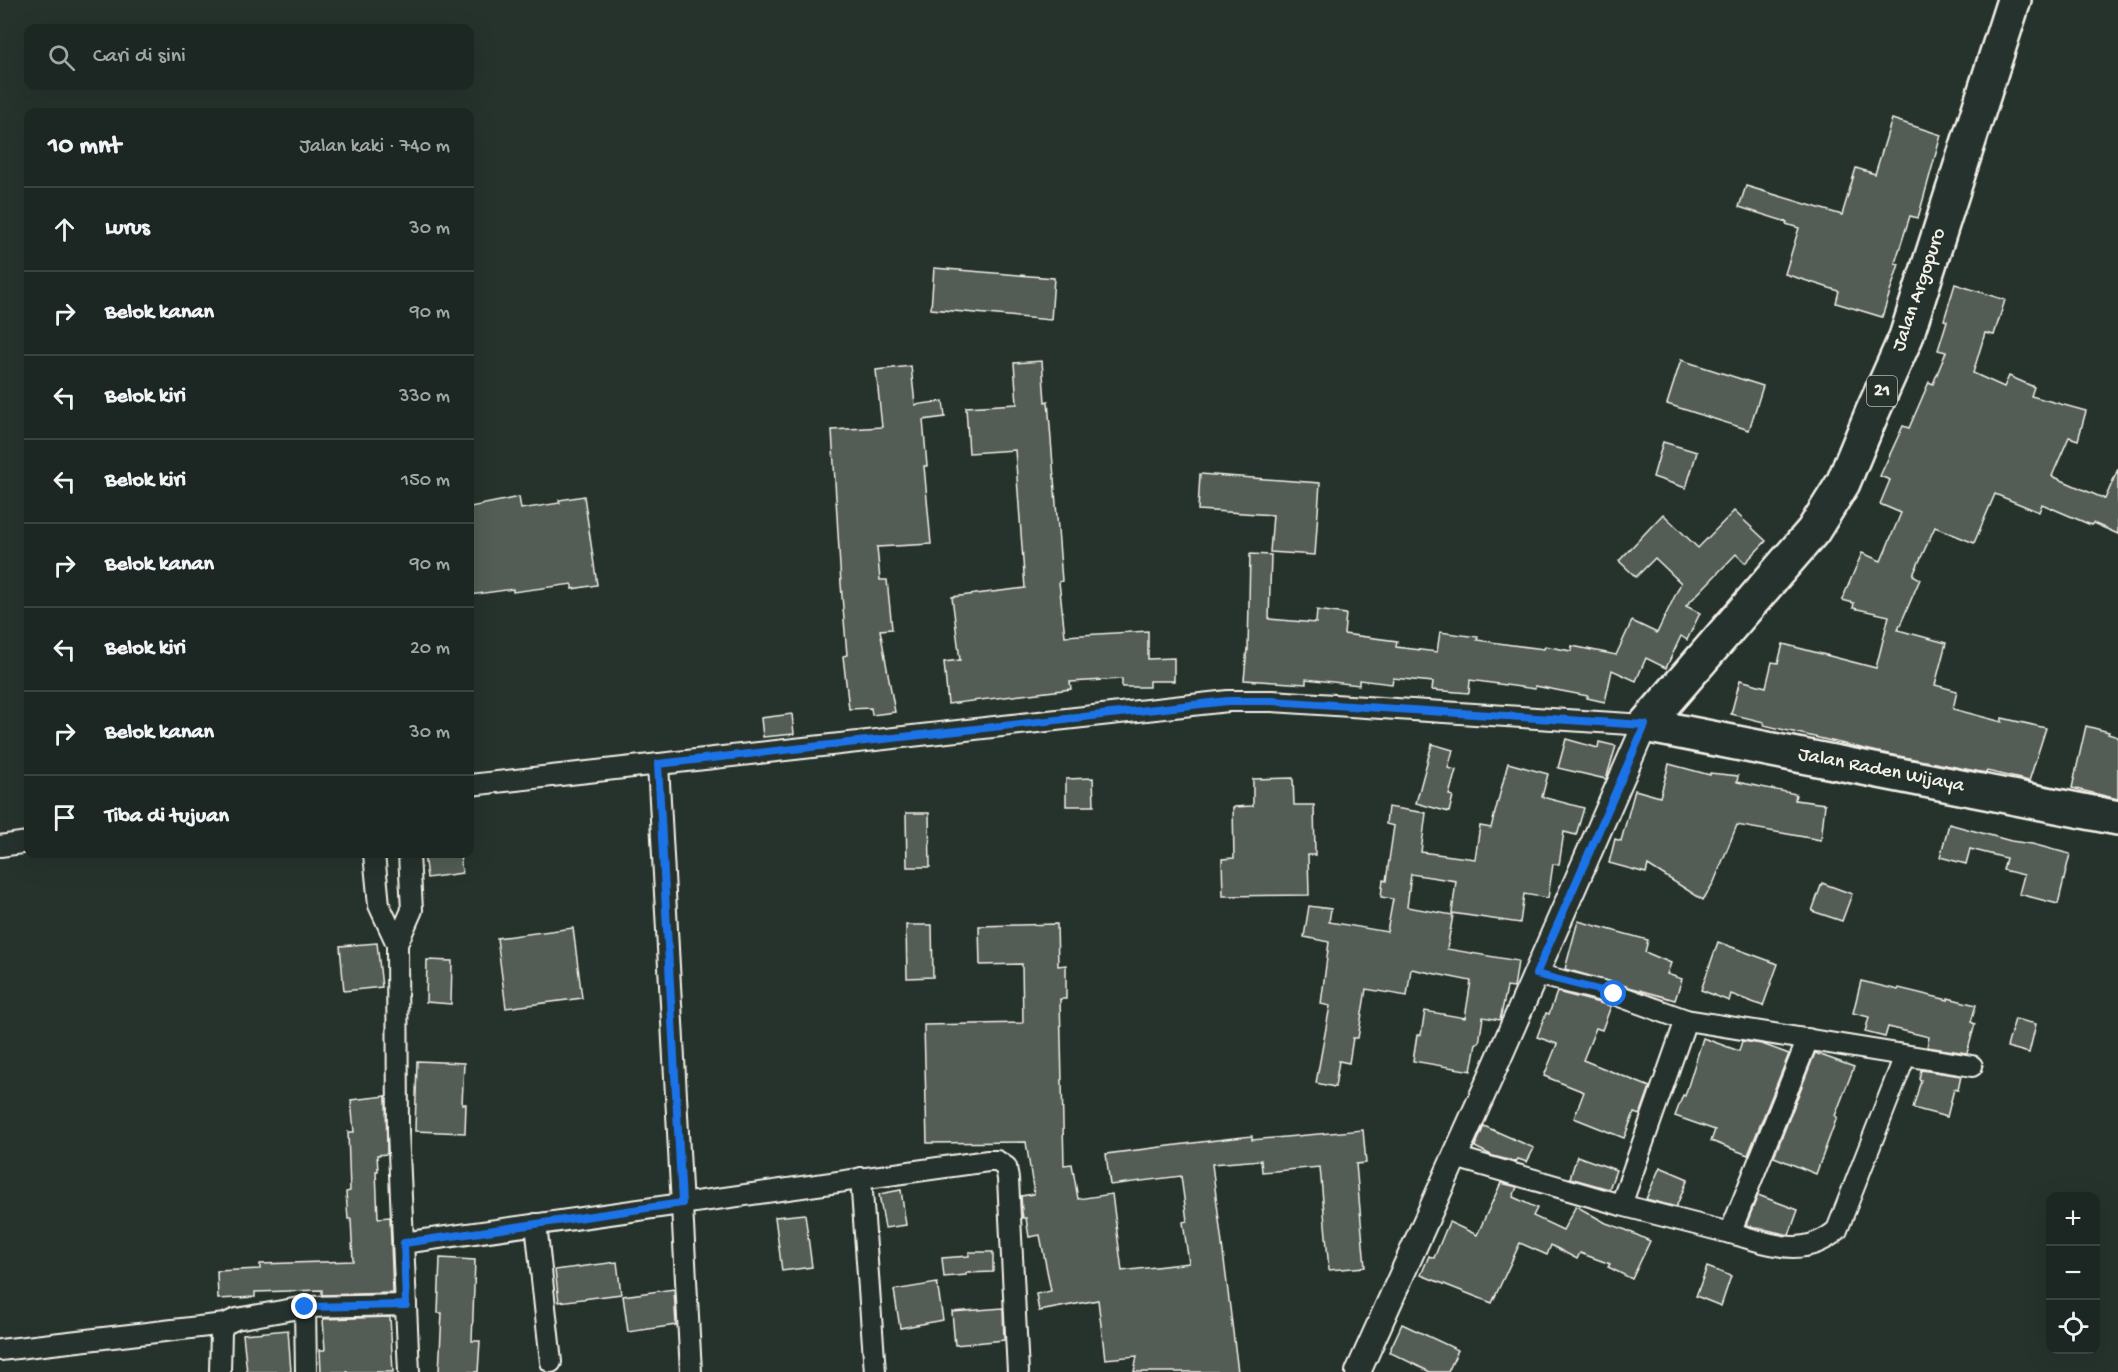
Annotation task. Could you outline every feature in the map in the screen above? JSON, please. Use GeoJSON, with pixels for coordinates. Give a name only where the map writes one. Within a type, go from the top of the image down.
{"type":"FeatureCollection","features":[{"type":"Feature","properties":{"kind":"highway","name":"Jalan Argopuro"},"geometry":{"type":"LineString","coordinates":[[1645,725],[1813,531],[1843,483],[1909,329],[2014,0]]}},
{"type":"Feature","properties":{"kind":"highway","name":"Jalan Raden Wijaya"},"geometry":{"type":"LineString","coordinates":[[1645,725],[2118,818]]}},
{"type":"Feature","properties":{"kind":"street"},"geometry":{"type":"LineString","coordinates":[[474,785],[1228,701],[1272,701],[1645,725],[1358,1372]]}},
{"type":"Feature","properties":{"kind":"street"},"geometry":{"type":"LineString","coordinates":[[658,764],[691,1372]]}},
{"type":"Feature","properties":{"kind":"street"},"geometry":{"type":"LineString","coordinates":[[0,846],[24,843]]}},
{"type":"Feature","properties":{"kind":"street"},"geometry":{"type":"LineString","coordinates":[[374,858],[379,905],[397,944]]}},
{"type":"Feature","properties":{"kind":"street"},"geometry":{"type":"LineString","coordinates":[[409,858],[412,909],[397,944],[398,1131],[409,1372]]}},
{"type":"Feature","properties":{"kind":"street"},"geometry":{"type":"LineString","coordinates":[[1536,974],[1614,994],[1686,1020],[1972,1066]]}},
{"type":"Feature","properties":{"kind":"street"},"geometry":{"type":"LineString","coordinates":[[1621,1205],[1686,1020]]}},
{"type":"Feature","properties":{"kind":"street"},"geometry":{"type":"LineString","coordinates":[[1730,1233],[1808,1040]]}},
{"type":"Feature","properties":{"kind":"street"},"geometry":{"type":"LineString","coordinates":[[1455,1157],[1621,1205],[1730,1233],[1791,1248],[1812,1246],[1825,1241],[1838,1230],[1905,1056]]}},
{"type":"Feature","properties":{"kind":"street"},"geometry":{"type":"LineString","coordinates":[[404,1243],[997,1161],[1006,1167],[1008,1179],[1018,1372]]}},
{"type":"Feature","properties":{"kind":"street"},"geometry":{"type":"LineString","coordinates":[[861,1178],[875,1372]]}},
{"type":"Feature","properties":{"kind":"street"},"geometry":{"type":"LineString","coordinates":[[536,1224],[551,1362]]}},
{"type":"Feature","properties":{"kind":"street"},"geometry":{"type":"LineString","coordinates":[[0,1350],[225,1324],[236,1319],[305,1307],[406,1305]]}},
{"type":"Feature","properties":{"kind":"street"},"geometry":{"type":"LineString","coordinates":[[305,1307],[306,1372]]}},
{"type":"Feature","properties":{"kind":"street"},"geometry":{"type":"LineString","coordinates":[[220,1372],[221,1331],[225,1324]]}},
{"type":"Feature","properties":{"kind":"building"},"geometry":{"type":"Polygon","coordinates":[[[1892,119],[1941,135],[1918,218],[1910,216],[1895,263],[1899,264],[1882,317],[1836,303],[1839,291],[1785,274],[1799,228],[1739,207],[1746,186],[1842,215],[1856,168],[1875,174],[1892,119]]]}},
{"type":"Feature","properties":{"kind":"building"},"geometry":{"type":"Polygon","coordinates":[[[934,268],[1054,278],[1051,320],[931,309],[934,268]]]}},
{"type":"Feature","properties":{"kind":"building"},"geometry":{"type":"Polygon","coordinates":[[[1955,284],[2005,300],[1994,335],[1985,333],[1973,373],[2004,387],[2009,376],[2034,387],[2031,396],[2086,411],[2078,440],[2069,437],[2052,476],[2105,499],[2118,469],[2118,534],[2042,504],[2039,512],[1995,494],[1974,543],[1935,527],[1913,575],[1920,579],[1898,630],[1946,643],[1935,685],[1957,691],[1953,709],[2002,722],[2002,718],[2046,728],[2029,781],[1987,771],[1986,773],[1878,752],[1764,725],[1764,722],[1731,714],[1740,680],[1766,687],[1772,662],[1778,663],[1783,644],[1876,668],[1889,616],[1853,608],[1854,603],[1842,600],[1862,553],[1881,561],[1901,513],[1880,504],[1890,480],[1880,476],[1903,426],[1909,428],[1929,382],[1933,384],[1946,352],[1938,350],[1955,284]]]}},
{"type":"Feature","properties":{"kind":"building"},"geometry":{"type":"Polygon","coordinates":[[[1681,360],[1763,386],[1749,430],[1667,404],[1681,360]]]}},
{"type":"Feature","properties":{"kind":"building"},"geometry":{"type":"Polygon","coordinates":[[[1042,361],[1045,402],[1048,401],[1062,581],[1059,582],[1065,636],[1148,631],[1148,659],[1174,658],[1174,681],[1149,681],[1149,687],[1122,687],[1122,679],[1070,682],[1071,689],[948,704],[944,662],[960,660],[952,597],[1025,588],[1015,450],[969,453],[966,407],[1017,404],[1014,363],[1042,361]]]}},
{"type":"Feature","properties":{"kind":"building"},"geometry":{"type":"Polygon","coordinates":[[[911,366],[915,405],[943,401],[945,417],[923,420],[927,466],[924,466],[931,544],[877,547],[880,580],[887,580],[892,629],[880,630],[895,712],[872,715],[871,708],[849,709],[843,656],[847,655],[832,430],[882,427],[876,370],[911,366]]]}},
{"type":"Feature","properties":{"kind":"building"},"geometry":{"type":"Polygon","coordinates":[[[1663,442],[1697,452],[1686,488],[1653,477],[1663,442]]]}},
{"type":"Feature","properties":{"kind":"building"},"geometry":{"type":"Polygon","coordinates":[[[1200,474],[1320,483],[1315,555],[1270,552],[1273,515],[1198,510],[1200,474]]]}},
{"type":"Feature","properties":{"kind":"building"},"geometry":{"type":"Polygon","coordinates":[[[584,496],[597,585],[572,589],[572,584],[474,594],[474,506],[519,497],[521,509],[560,503],[559,500],[584,496]]]}},
{"type":"Feature","properties":{"kind":"building"},"geometry":{"type":"Polygon","coordinates":[[[1734,511],[1766,541],[1745,563],[1736,554],[1686,606],[1700,613],[1687,640],[1681,636],[1666,668],[1646,658],[1636,681],[1612,670],[1605,702],[1587,698],[1588,696],[1535,686],[1535,689],[1470,680],[1469,693],[1432,690],[1433,682],[1393,678],[1392,684],[1359,680],[1359,685],[1306,679],[1306,684],[1244,680],[1248,650],[1250,554],[1271,555],[1269,619],[1316,623],[1317,610],[1346,614],[1344,634],[1397,641],[1396,647],[1437,652],[1440,632],[1478,637],[1477,640],[1512,645],[1544,649],[1545,646],[1571,651],[1572,646],[1616,655],[1632,621],[1657,633],[1681,583],[1655,558],[1636,577],[1619,561],[1663,514],[1698,548],[1734,511]]]}},
{"type":"Feature","properties":{"kind":"building"},"geometry":{"type":"Polygon","coordinates":[[[792,714],[794,734],[763,737],[761,718],[792,714]]]}},
{"type":"Feature","properties":{"kind":"building"},"geometry":{"type":"Polygon","coordinates":[[[2086,726],[2109,732],[2108,734],[2118,737],[2118,799],[2072,788],[2086,726]]]}},
{"type":"Feature","properties":{"kind":"building"},"geometry":{"type":"Polygon","coordinates":[[[1566,739],[1598,748],[1599,742],[1616,746],[1606,779],[1558,768],[1566,739]]]}},
{"type":"Feature","properties":{"kind":"building"},"geometry":{"type":"Polygon","coordinates":[[[1432,744],[1453,750],[1448,768],[1456,770],[1449,795],[1453,796],[1449,812],[1416,803],[1432,744]]]}},
{"type":"Feature","properties":{"kind":"building"},"geometry":{"type":"Polygon","coordinates":[[[1508,763],[1548,774],[1542,797],[1584,808],[1576,835],[1564,832],[1559,865],[1553,864],[1548,898],[1524,894],[1520,923],[1452,913],[1456,881],[1411,874],[1407,907],[1453,915],[1447,949],[1518,961],[1514,988],[1507,987],[1500,1020],[1483,1017],[1471,1071],[1413,1061],[1417,1035],[1421,1035],[1425,1011],[1465,1018],[1471,981],[1411,969],[1407,996],[1366,989],[1358,1038],[1353,1038],[1349,1063],[1339,1061],[1335,1087],[1316,1083],[1330,1006],[1321,1004],[1329,942],[1304,937],[1309,906],[1331,909],[1329,922],[1387,932],[1393,899],[1381,897],[1383,880],[1386,881],[1394,826],[1386,824],[1388,807],[1426,813],[1421,852],[1475,859],[1480,826],[1491,828],[1508,763]]]}},
{"type":"Feature","properties":{"kind":"building"},"geometry":{"type":"Polygon","coordinates":[[[1669,764],[1710,775],[1710,773],[1738,776],[1737,782],[1796,794],[1795,800],[1825,804],[1821,840],[1737,825],[1714,882],[1703,900],[1648,865],[1646,873],[1609,863],[1615,839],[1621,841],[1635,790],[1660,797],[1669,764]]]}},
{"type":"Feature","properties":{"kind":"building"},"geometry":{"type":"Polygon","coordinates":[[[1093,778],[1094,806],[1066,806],[1066,779],[1093,778]]]}},
{"type":"Feature","properties":{"kind":"building"},"geometry":{"type":"Polygon","coordinates":[[[1293,778],[1294,805],[1314,805],[1315,855],[1308,855],[1309,895],[1223,896],[1222,859],[1234,858],[1233,807],[1253,806],[1253,779],[1293,778]]]}},
{"type":"Feature","properties":{"kind":"building"},"geometry":{"type":"Polygon","coordinates":[[[906,813],[929,813],[930,867],[907,867],[906,813]]]}},
{"type":"Feature","properties":{"kind":"building"},"geometry":{"type":"Polygon","coordinates":[[[1949,824],[2070,854],[2058,904],[2019,894],[2024,875],[2003,870],[2006,858],[1970,849],[1966,864],[1940,857],[1949,824]]]}},
{"type":"Feature","properties":{"kind":"building"},"geometry":{"type":"Polygon","coordinates":[[[424,858],[460,858],[462,873],[427,878],[424,858]]]}},
{"type":"Feature","properties":{"kind":"building"},"geometry":{"type":"Polygon","coordinates":[[[1822,883],[1852,894],[1842,921],[1812,911],[1822,883]]]}},
{"type":"Feature","properties":{"kind":"building"},"geometry":{"type":"Polygon","coordinates":[[[1578,921],[1648,940],[1645,952],[1671,963],[1667,974],[1682,979],[1675,1000],[1565,969],[1578,921]]]}},
{"type":"Feature","properties":{"kind":"building"},"geometry":{"type":"Polygon","coordinates":[[[1057,924],[1058,966],[1066,965],[1066,999],[1060,999],[1064,1165],[1072,1164],[1078,1199],[1112,1194],[1122,1271],[1189,1263],[1183,1222],[1187,1221],[1181,1176],[1110,1185],[1106,1154],[1252,1136],[1252,1140],[1363,1130],[1366,1163],[1356,1164],[1365,1267],[1329,1270],[1320,1167],[1262,1172],[1261,1160],[1212,1164],[1238,1372],[1134,1372],[1137,1356],[1105,1359],[1098,1300],[1039,1311],[1036,1294],[1051,1291],[1040,1235],[1029,1237],[1026,1218],[1023,1218],[1021,1196],[1034,1194],[1026,1142],[927,1143],[924,1025],[1023,1023],[1022,964],[980,965],[979,926],[1057,924]]]}},
{"type":"Feature","properties":{"kind":"building"},"geometry":{"type":"Polygon","coordinates":[[[906,925],[932,925],[933,977],[907,978],[906,925]]]}},
{"type":"Feature","properties":{"kind":"building"},"geometry":{"type":"Polygon","coordinates":[[[573,928],[582,998],[506,1008],[497,938],[573,928]]]}},
{"type":"Feature","properties":{"kind":"building"},"geometry":{"type":"Polygon","coordinates":[[[1718,942],[1778,964],[1763,1006],[1731,994],[1729,1001],[1701,990],[1718,942]]]}},
{"type":"Feature","properties":{"kind":"building"},"geometry":{"type":"Polygon","coordinates":[[[377,943],[382,987],[344,991],[340,946],[377,943]]]}},
{"type":"Feature","properties":{"kind":"building"},"geometry":{"type":"Polygon","coordinates":[[[427,960],[452,961],[451,1004],[426,1002],[427,960]]]}},
{"type":"Feature","properties":{"kind":"building"},"geometry":{"type":"Polygon","coordinates":[[[1861,981],[1976,1005],[1971,1022],[1975,1024],[1967,1053],[1927,1047],[1929,1037],[1888,1027],[1885,1037],[1865,1032],[1869,1017],[1853,1013],[1861,981]]]}},
{"type":"Feature","properties":{"kind":"building"},"geometry":{"type":"Polygon","coordinates":[[[1557,992],[1611,1006],[1602,1030],[1596,1028],[1583,1060],[1650,1087],[1640,1115],[1634,1113],[1624,1138],[1574,1118],[1584,1092],[1544,1076],[1557,1044],[1537,1037],[1557,992]]]}},
{"type":"Feature","properties":{"kind":"building"},"geometry":{"type":"Polygon","coordinates":[[[2015,1019],[2036,1024],[2029,1053],[2007,1047],[2015,1019]]]}},
{"type":"Feature","properties":{"kind":"building"},"geometry":{"type":"Polygon","coordinates":[[[1703,1038],[1739,1051],[1742,1041],[1762,1044],[1789,1054],[1748,1155],[1711,1141],[1715,1130],[1675,1116],[1683,1095],[1685,1096],[1703,1038]]]}},
{"type":"Feature","properties":{"kind":"building"},"geometry":{"type":"Polygon","coordinates":[[[1815,1053],[1854,1067],[1816,1174],[1774,1157],[1815,1053]]]}},
{"type":"Feature","properties":{"kind":"building"},"geometry":{"type":"Polygon","coordinates":[[[417,1061],[464,1063],[462,1104],[466,1104],[465,1133],[415,1131],[417,1061]]]}},
{"type":"Feature","properties":{"kind":"building"},"geometry":{"type":"Polygon","coordinates":[[[1921,1070],[1961,1076],[1958,1090],[1954,1089],[1947,1117],[1913,1108],[1921,1080],[1919,1079],[1921,1070]]]}},
{"type":"Feature","properties":{"kind":"building"},"geometry":{"type":"Polygon","coordinates":[[[386,1096],[387,1154],[377,1155],[378,1171],[376,1171],[378,1218],[390,1217],[393,1293],[322,1295],[322,1290],[255,1292],[255,1297],[218,1299],[217,1271],[260,1269],[260,1264],[353,1261],[351,1219],[348,1219],[346,1192],[350,1191],[348,1132],[354,1132],[351,1100],[386,1096]]]}},
{"type":"Feature","properties":{"kind":"building"},"geometry":{"type":"Polygon","coordinates":[[[1484,1126],[1534,1148],[1527,1162],[1518,1159],[1516,1162],[1493,1156],[1475,1147],[1484,1126]]]}},
{"type":"Feature","properties":{"kind":"building"},"geometry":{"type":"Polygon","coordinates":[[[1577,1156],[1616,1170],[1609,1189],[1570,1178],[1577,1156]]]}},
{"type":"Feature","properties":{"kind":"building"},"geometry":{"type":"Polygon","coordinates":[[[1660,1167],[1688,1179],[1676,1207],[1646,1199],[1660,1167]]]}},
{"type":"Feature","properties":{"kind":"building"},"geometry":{"type":"Polygon","coordinates":[[[1501,1183],[1517,1187],[1513,1197],[1537,1208],[1533,1216],[1563,1230],[1576,1206],[1606,1223],[1650,1241],[1632,1279],[1608,1267],[1610,1264],[1580,1253],[1577,1259],[1551,1245],[1547,1255],[1520,1243],[1492,1303],[1421,1275],[1429,1256],[1434,1258],[1449,1222],[1477,1235],[1501,1183]]]}},
{"type":"Feature","properties":{"kind":"building"},"geometry":{"type":"Polygon","coordinates":[[[901,1190],[906,1225],[885,1228],[879,1194],[901,1190]]]}},
{"type":"Feature","properties":{"kind":"building"},"geometry":{"type":"Polygon","coordinates":[[[1758,1195],[1798,1210],[1789,1235],[1746,1225],[1758,1195]]]}},
{"type":"Feature","properties":{"kind":"building"},"geometry":{"type":"Polygon","coordinates":[[[805,1214],[812,1267],[782,1271],[775,1217],[805,1214]]]}},
{"type":"Feature","properties":{"kind":"building"},"geometry":{"type":"Polygon","coordinates":[[[969,1252],[993,1252],[993,1272],[944,1277],[942,1258],[969,1256],[969,1252]]]}},
{"type":"Feature","properties":{"kind":"building"},"geometry":{"type":"Polygon","coordinates":[[[440,1258],[475,1260],[472,1341],[480,1341],[478,1372],[439,1372],[442,1313],[438,1313],[440,1258]]]}},
{"type":"Feature","properties":{"kind":"building"},"geometry":{"type":"Polygon","coordinates":[[[617,1262],[621,1294],[559,1302],[555,1270],[617,1262]]]}},
{"type":"Feature","properties":{"kind":"building"},"geometry":{"type":"Polygon","coordinates":[[[1707,1267],[1731,1276],[1721,1306],[1696,1296],[1707,1267]]]}},
{"type":"Feature","properties":{"kind":"building"},"geometry":{"type":"Polygon","coordinates":[[[937,1283],[943,1320],[900,1328],[894,1290],[937,1283]]]}},
{"type":"Feature","properties":{"kind":"building"},"geometry":{"type":"Polygon","coordinates":[[[674,1289],[676,1325],[628,1332],[623,1296],[674,1289]]]}},
{"type":"Feature","properties":{"kind":"building"},"geometry":{"type":"Polygon","coordinates":[[[1003,1308],[1004,1340],[955,1345],[952,1312],[1003,1308]]]}},
{"type":"Feature","properties":{"kind":"building"},"geometry":{"type":"Polygon","coordinates":[[[390,1317],[393,1372],[321,1372],[320,1350],[325,1350],[323,1319],[390,1317]]]}},
{"type":"Feature","properties":{"kind":"building"},"geometry":{"type":"Polygon","coordinates":[[[1402,1324],[1458,1350],[1448,1372],[1430,1372],[1389,1352],[1402,1324]]]}},
{"type":"Feature","properties":{"kind":"building"},"geometry":{"type":"Polygon","coordinates":[[[288,1330],[291,1372],[247,1372],[243,1334],[288,1330]]]}},
{"type":"Feature","properties":{"kind":"route"},"geometry":{"type":"LineString","coordinates":[[305,1307],[406,1305],[404,1243],[682,1203],[658,764],[1228,701],[1272,701],[1645,725],[1536,974],[1614,994]]}}]}
